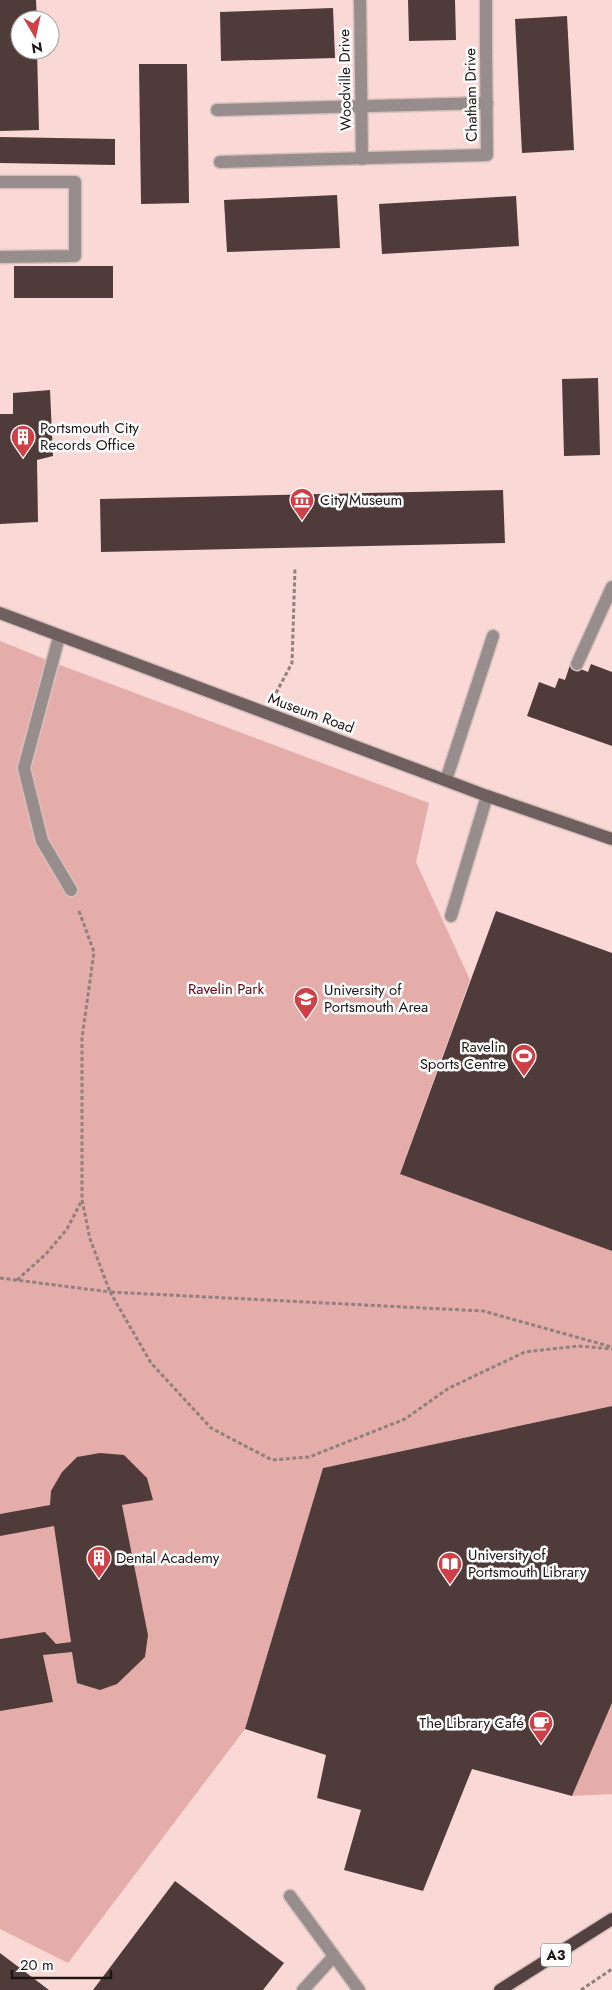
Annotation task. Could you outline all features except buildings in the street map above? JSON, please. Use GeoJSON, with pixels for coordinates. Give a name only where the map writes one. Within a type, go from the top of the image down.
{"type":"FeatureCollection","features":[{"type":"Feature","properties":{"kind":"main road","name":"Museum Road"},"geometry":{"type":"LineString","coordinates":[[0,613],[59,637],[487,796],[612,839]]}},
{"type":"Feature","properties":{"kind":"main road","name":"A3"},"geometry":{"type":"LineString","coordinates":[[500,1990],[612,1919]]}},
{"type":"Feature","properties":{"kind":"street","name":"Woodville Drive"},"geometry":{"type":"LineString","coordinates":[[360,0],[362,159]]}},
{"type":"Feature","properties":{"kind":"street","name":"Chatham Drive"},"geometry":{"type":"LineString","coordinates":[[362,159],[488,155],[486,0]]}},
{"type":"Feature","properties":{"kind":"street"},"geometry":{"type":"LineString","coordinates":[[217,110],[487,103]]}},
{"type":"Feature","properties":{"kind":"street"},"geometry":{"type":"LineString","coordinates":[[220,162],[362,159]]}},
{"type":"Feature","properties":{"kind":"street"},"geometry":{"type":"LineString","coordinates":[[0,182],[75,182],[75,256],[0,257]]}},
{"type":"Feature","properties":{"kind":"street"},"geometry":{"type":"LineString","coordinates":[[577,664],[612,587]]}},
{"type":"Feature","properties":{"kind":"street"},"geometry":{"type":"LineString","coordinates":[[446,780],[493,636]]}},
{"type":"Feature","properties":{"kind":"street"},"geometry":{"type":"LineString","coordinates":[[59,637],[24,768],[42,841],[71,890]]}},
{"type":"Feature","properties":{"kind":"street"},"geometry":{"type":"LineString","coordinates":[[451,916],[487,796]]}},
{"type":"Feature","properties":{"kind":"street"},"geometry":{"type":"LineString","coordinates":[[290,1896],[359,1990]]}},
{"type":"Feature","properties":{"kind":"street"},"geometry":{"type":"LineString","coordinates":[[303,1990],[334,1956]]}},
{"type":"Feature","properties":{"kind":"path"},"geometry":{"type":"LineString","coordinates":[[266,713],[292,663],[295,568]]}},
{"type":"Feature","properties":{"kind":"path"},"geometry":{"type":"LineString","coordinates":[[71,890],[94,952],[82,1038],[82,1200],[90,1239],[110,1292],[151,1363],[211,1428],[272,1460],[309,1457],[405,1419],[449,1388],[525,1352],[578,1346],[612,1348]]}},
{"type":"Feature","properties":{"kind":"path"},"geometry":{"type":"LineString","coordinates":[[17,1280],[46,1254],[67,1229],[82,1200]]}},
{"type":"Feature","properties":{"kind":"path"},"geometry":{"type":"LineString","coordinates":[[0,1278],[110,1292],[483,1311],[612,1348]]}},
{"type":"Feature","properties":{"kind":"path"},"geometry":{"type":"LineString","coordinates":[[580,1990],[612,1970]]}},
{"type":"Feature","properties":{"kind":"shaded area","name":"University of Portsmouth Area"},"geometry":{"type":"Polygon","coordinates":[[[0,0],[612,0],[612,1990],[0,1990],[0,0]]]}},
{"type":"Feature","properties":{"kind":"green space","name":"Ravelin Park"},"geometry":{"type":"Polygon","coordinates":[[[0,641],[429,803],[416,862],[470,980],[400,1173],[612,1251],[612,1406],[323,1468],[245,1729],[68,1963],[0,1929],[0,641]]]}},
{"type":"Feature","properties":{"kind":"green space"},"geometry":{"type":"Polygon","coordinates":[[[612,1703],[612,1794],[572,1796],[612,1703]]]}},
{"type":"Feature","properties":{"kind":"place","name":"Portsmouth City Records Office"},"geometry":{"type":"Point","coordinates":[23,458]}},
{"type":"Feature","properties":{"kind":"place","name":"City Museum"},"geometry":{"type":"Point","coordinates":[302,521]}},
{"type":"Feature","properties":{"kind":"place","name":"University of Portsmouth Area"},"geometry":{"type":"Point","coordinates":[306,1020]}},
{"type":"Feature","properties":{"kind":"place","name":"Ravelin Sports Centre"},"geometry":{"type":"Point","coordinates":[524,1077]}},
{"type":"Feature","properties":{"kind":"place","name":"Dental Academy"},"geometry":{"type":"Point","coordinates":[99,1579]}},
{"type":"Feature","properties":{"kind":"place","name":"University of Portsmouth Library"},"geometry":{"type":"Point","coordinates":[450,1585]}},
{"type":"Feature","properties":{"kind":"place","name":"The Library Café"},"geometry":{"type":"Point","coordinates":[541,1744]}}]}
